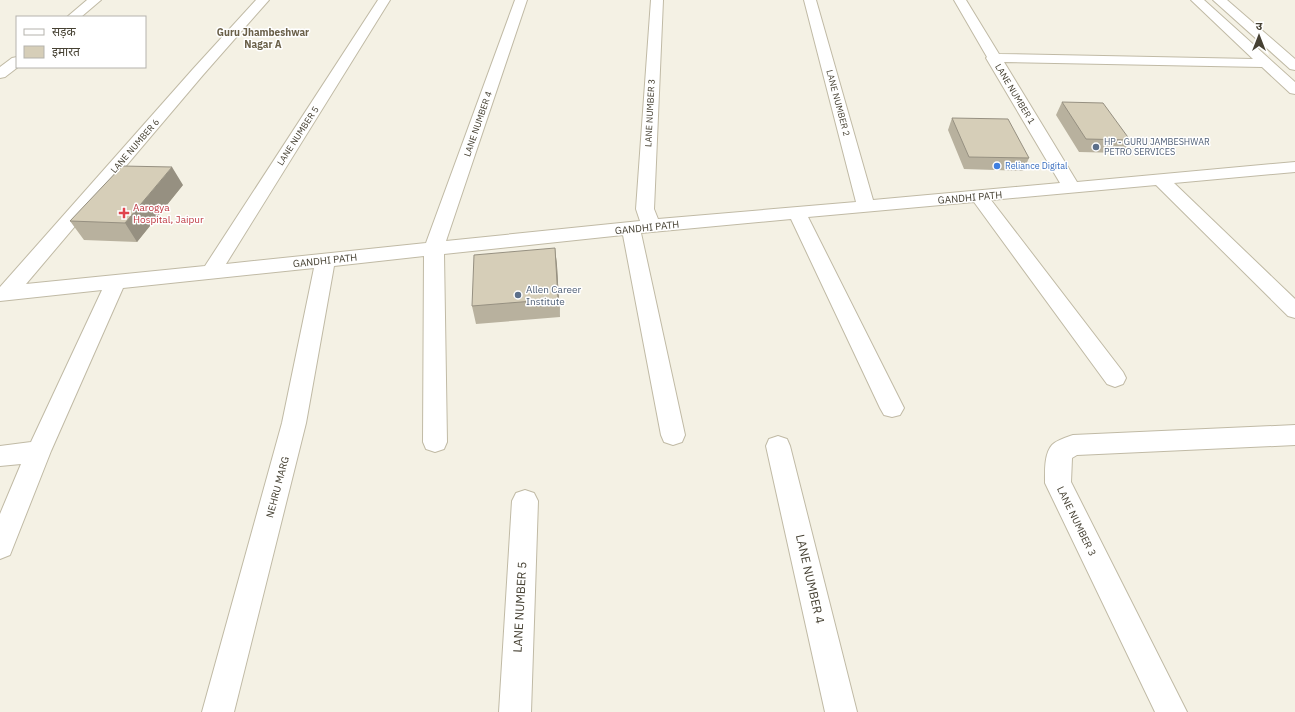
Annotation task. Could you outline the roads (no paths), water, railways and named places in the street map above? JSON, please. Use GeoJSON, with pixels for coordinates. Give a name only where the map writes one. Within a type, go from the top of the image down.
{"type":"FeatureCollection","features":[{"type":"Feature","properties":{"kind":"street"},"geometry":{"type":"LineString","coordinates":[[74,16],[95,0]]}},
{"type":"Feature","properties":{"kind":"street","name":"LANE NUMBER 6"},"geometry":{"type":"LineString","coordinates":[[4,294],[198,72],[264,0]]}},
{"type":"Feature","properties":{"kind":"street","name":"LANE NUMBER 5"},"geometry":{"type":"LineString","coordinates":[[212,272],[384,0]]}},
{"type":"Feature","properties":{"kind":"street","name":"LANE NUMBER 4"},"geometry":{"type":"LineString","coordinates":[[435,442],[434,248],[521,0]]}},
{"type":"Feature","properties":{"kind":"street","name":"LANE NUMBER 3"},"geometry":{"type":"LineString","coordinates":[[657,0],[645,209],[641,227],[673,435]]}},
{"type":"Feature","properties":{"kind":"street","name":"LANE NUMBER 2"},"geometry":{"type":"LineString","coordinates":[[810,0],[866,206]]}},
{"type":"Feature","properties":{"kind":"street","name":"LANE NUMBER 1"},"geometry":{"type":"LineString","coordinates":[[960,0],[993,58],[1071,187]]}},
{"type":"Feature","properties":{"kind":"street"},"geometry":{"type":"LineString","coordinates":[[1196,0],[1295,90]]}},
{"type":"Feature","properties":{"kind":"street"},"geometry":{"type":"LineString","coordinates":[[1219,0],[1295,66]]}},
{"type":"Feature","properties":{"kind":"street"},"geometry":{"type":"LineString","coordinates":[[993,58],[1265,63]]}},
{"type":"Feature","properties":{"kind":"street"},"geometry":{"type":"LineString","coordinates":[[0,74],[16,62]]}},
{"type":"Feature","properties":{"kind":"street","name":"GANDHI PATH"},"geometry":{"type":"LineString","coordinates":[[4,294],[641,227],[1295,167]]}},
{"type":"Feature","properties":{"kind":"street"},"geometry":{"type":"LineString","coordinates":[[1160,179],[1295,311]]}},
{"type":"Feature","properties":{"kind":"street"},"geometry":{"type":"LineString","coordinates":[[979,196],[1115,378]]}},
{"type":"Feature","properties":{"kind":"street"},"geometry":{"type":"LineString","coordinates":[[797,213],[892,408]]}},
{"type":"Feature","properties":{"kind":"street","name":"NEHRU MARG"},"geometry":{"type":"LineString","coordinates":[[218,712],[294,423],[326,260]]}},
{"type":"Feature","properties":{"kind":"street"},"geometry":{"type":"LineString","coordinates":[[0,546],[39,451],[115,283]]}},
{"type":"Feature","properties":{"kind":"street","name":"LANE NUMBER 3"},"geometry":{"type":"LineString","coordinates":[[1171,712],[1058,483],[1058,466],[1061,452],[1073,445],[1295,435]]}},
{"type":"Feature","properties":{"kind":"street","name":"LANE NUMBER 4"},"geometry":{"type":"LineString","coordinates":[[778,446],[841,712]]}},
{"type":"Feature","properties":{"kind":"street"},"geometry":{"type":"LineString","coordinates":[[0,456],[39,451]]}},
{"type":"Feature","properties":{"kind":"street","name":"LANE NUMBER 5"},"geometry":{"type":"LineString","coordinates":[[515,712],[525,501]]}},
{"type":"Feature","properties":{"kind":"place","name":"HP - GURU JAMBESHWAR PETRO SERVICES"},"geometry":{"type":"Point","coordinates":[1096,147]}},
{"type":"Feature","properties":{"kind":"place","name":"Reliance Digital"},"geometry":{"type":"Point","coordinates":[997,166]}},
{"type":"Feature","properties":{"kind":"place","name":"Aarogya Hospital, Jaipur"},"geometry":{"type":"Point","coordinates":[124,213]}},
{"type":"Feature","properties":{"kind":"place","name":"Allen Career Institute"},"geometry":{"type":"Point","coordinates":[518,295]}},
{"type":"Feature","properties":{"kind":"district","name":"Guru Jhambeshwar Nagar A"},"geometry":{"type":"Point","coordinates":[263,38]}}]}
